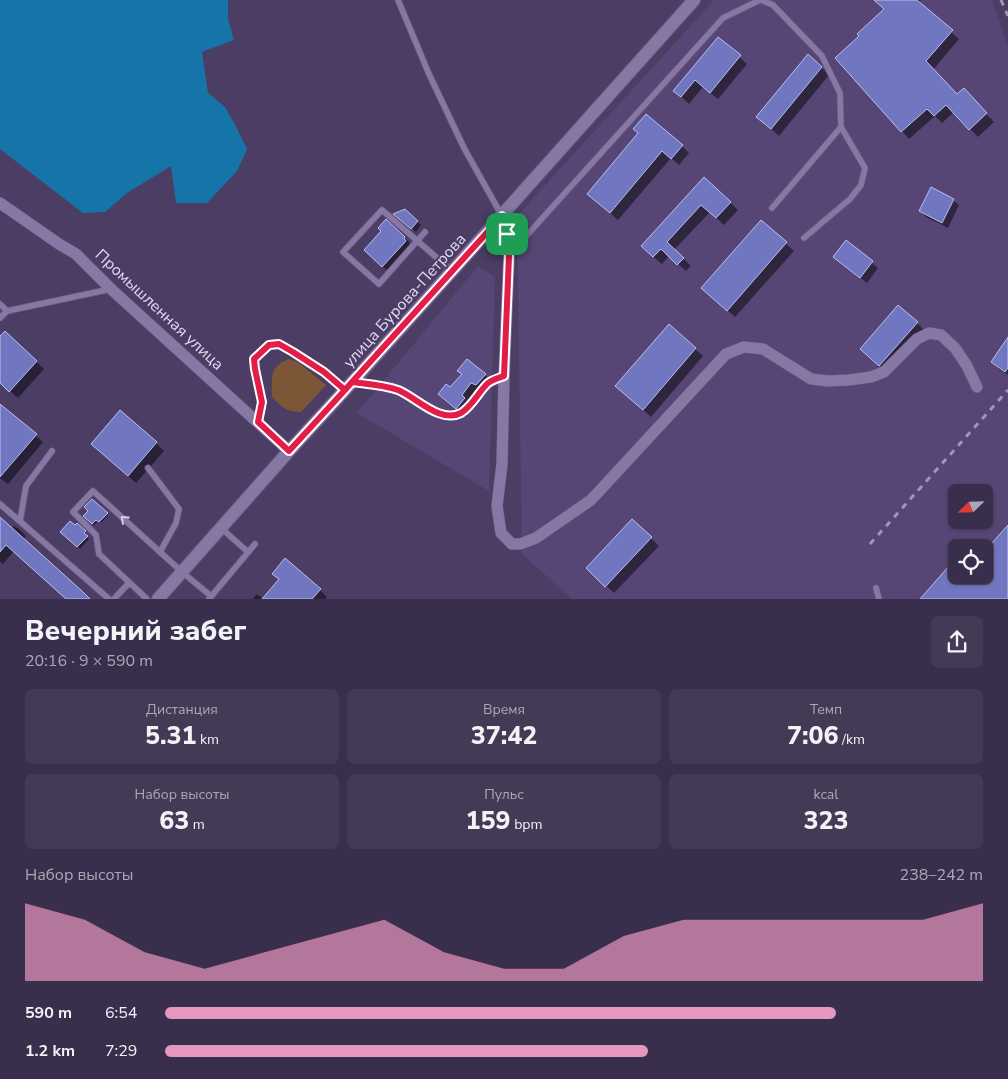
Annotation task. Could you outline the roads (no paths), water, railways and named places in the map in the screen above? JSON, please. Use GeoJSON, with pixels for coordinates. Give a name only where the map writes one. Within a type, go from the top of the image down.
{"type":"FeatureCollection","features":[{"type":"Feature","properties":{"kind":"main road","name":"улица Бурова-Петрова"},"geometry":{"type":"LineString","coordinates":[[158,599],[694,0]]}},
{"type":"Feature","properties":{"kind":"street","name":"Промышленная улица"},"geometry":{"type":"LineString","coordinates":[[0,203],[76,254],[289,451]]}},
{"type":"Feature","properties":{"kind":"street"},"geometry":{"type":"LineString","coordinates":[[502,216],[507,234],[509,256],[502,464],[497,506],[501,533],[512,544],[520,544],[536,538],[591,500],[726,354],[744,347],[763,349],[811,379],[828,381],[849,380],[871,377],[884,372],[917,339],[929,333],[941,335],[955,348],[967,366],[977,387]]}},
{"type":"Feature","properties":{"kind":"lane"},"geometry":{"type":"LineString","coordinates":[[398,0],[429,74],[464,148],[502,216]]}},
{"type":"Feature","properties":{"kind":"lane"},"geometry":{"type":"LineString","coordinates":[[509,256],[723,18],[761,0],[772,5],[822,56],[840,93],[841,127],[865,168],[861,185],[850,199],[804,238]]}},
{"type":"Feature","properties":{"kind":"lane"},"geometry":{"type":"LineString","coordinates":[[772,208],[841,127]]}},
{"type":"Feature","properties":{"kind":"lane"},"geometry":{"type":"LineString","coordinates":[[425,232],[417,241],[379,284],[342,252],[382,210],[417,241],[452,271]]}},
{"type":"Feature","properties":{"kind":"lane"},"geometry":{"type":"LineString","coordinates":[[0,318],[7,311],[112,289]]}},
{"type":"Feature","properties":{"kind":"lane"},"geometry":{"type":"LineString","coordinates":[[0,304],[7,311]]}},
{"type":"Feature","properties":{"kind":"lane"},"geometry":{"type":"LineString","coordinates":[[258,422],[262,402],[254,359],[269,345],[279,344],[349,386],[396,389],[408,394],[432,410],[448,415],[460,413],[478,396],[488,383],[504,376]]}},
{"type":"Feature","properties":{"kind":"lane"},"geometry":{"type":"LineString","coordinates":[[20,521],[26,486],[52,451]]}},
{"type":"Feature","properties":{"kind":"lane"},"geometry":{"type":"LineString","coordinates":[[148,468],[179,510],[176,522],[160,552]]}},
{"type":"Feature","properties":{"kind":"lane"},"geometry":{"type":"LineString","coordinates":[[147,599],[99,554],[96,534],[73,512],[93,491],[210,597],[255,544]]}},
{"type":"Feature","properties":{"kind":"lane"},"geometry":{"type":"LineString","coordinates":[[0,504],[108,599]]}},
{"type":"Feature","properties":{"kind":"lane"},"geometry":{"type":"LineString","coordinates":[[221,528],[248,552]]}},
{"type":"Feature","properties":{"kind":"lane"},"geometry":{"type":"LineString","coordinates":[[114,599],[129,583]]}},
{"type":"Feature","properties":{"kind":"lane"},"geometry":{"type":"LineString","coordinates":[[876,588],[879,599]]}},
{"type":"Feature","properties":{"kind":"water"},"geometry":{"type":"Polygon","coordinates":[[[0,0],[228,0],[228,19],[234,40],[202,52],[208,93],[225,107],[247,149],[237,171],[207,203],[176,203],[171,166],[127,193],[105,212],[83,213],[0,149],[0,0]]]}},
{"type":"Feature","properties":{"kind":"railway"},"geometry":{"type":"LineString","coordinates":[[1001,0],[1008,16]]}},
{"type":"Feature","properties":{"kind":"railway"},"geometry":{"type":"LineString","coordinates":[[870,544],[1008,390]]}}]}
